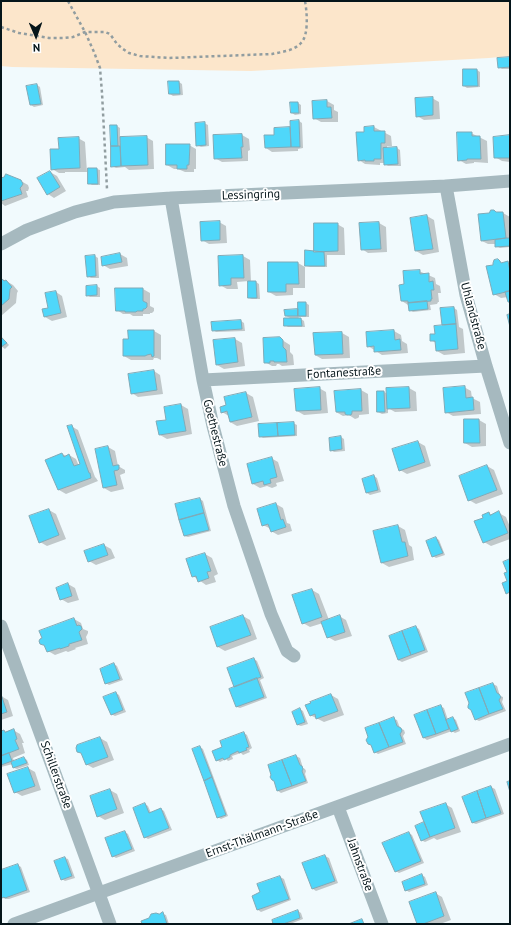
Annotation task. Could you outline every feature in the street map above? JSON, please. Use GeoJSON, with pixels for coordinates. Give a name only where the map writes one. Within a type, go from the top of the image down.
{"type":"FeatureCollection","features":[{"type":"Feature","properties":{"kind":"street","name":"Lessingring"},"geometry":{"type":"LineString","coordinates":[[1,244],[27,230],[68,214],[114,202],[510,182]]}},
{"type":"Feature","properties":{"kind":"street","name":"Uhlandstraße"},"geometry":{"type":"LineString","coordinates":[[446,186],[466,295],[510,443]]}},
{"type":"Feature","properties":{"kind":"street","name":"Goethestraße"},"geometry":{"type":"LineString","coordinates":[[171,198],[203,380],[213,426],[234,506],[271,614],[287,651],[294,656]]}},
{"type":"Feature","properties":{"kind":"street","name":"Fontanestraße"},"geometry":{"type":"LineString","coordinates":[[203,380],[486,366]]}},
{"type":"Feature","properties":{"kind":"street","name":"Schillerstraße"},"geometry":{"type":"LineString","coordinates":[[1,626],[110,924]]}},
{"type":"Feature","properties":{"kind":"street","name":"Ernst-Thälmann-Straße"},"geometry":{"type":"LineString","coordinates":[[14,924],[510,744]]}},
{"type":"Feature","properties":{"kind":"street","name":"Jahnstraße"},"geometry":{"type":"LineString","coordinates":[[338,807],[382,924]]}},
{"type":"Feature","properties":{"kind":"path"},"geometry":{"type":"LineString","coordinates":[[68,1],[98,60],[101,74],[108,203]]}},
{"type":"Feature","properties":{"kind":"path"},"geometry":{"type":"LineString","coordinates":[[1,27],[19,33],[49,38],[63,38],[85,32],[105,32],[110,34],[129,54],[140,56],[169,58],[272,54],[284,52],[295,47],[301,43],[306,35],[307,21],[305,1]]}},
{"type":"Feature","properties":{"kind":"shaded area"},"geometry":{"type":"Polygon","coordinates":[[[1,1],[510,1],[510,56],[251,71],[1,66],[1,1]]]}},
{"type":"Feature","properties":{"kind":"building"},"geometry":{"type":"Polygon","coordinates":[[[510,57],[510,67],[498,68],[497,58],[510,57]]]}},
{"type":"Feature","properties":{"kind":"building"},"geometry":{"type":"Polygon","coordinates":[[[463,69],[477,69],[478,86],[463,86],[463,69]]]}},
{"type":"Feature","properties":{"kind":"building"},"geometry":{"type":"Polygon","coordinates":[[[168,81],[179,81],[180,94],[169,94],[168,81]]]}},
{"type":"Feature","properties":{"kind":"building"},"geometry":{"type":"Polygon","coordinates":[[[37,84],[41,104],[30,105],[26,86],[37,84]]]}},
{"type":"Feature","properties":{"kind":"building"},"geometry":{"type":"Polygon","coordinates":[[[433,97],[433,115],[416,117],[415,98],[433,97]]]}},
{"type":"Feature","properties":{"kind":"building"},"geometry":{"type":"Polygon","coordinates":[[[327,100],[327,107],[331,107],[332,118],[313,119],[312,101],[327,100]]]}},
{"type":"Feature","properties":{"kind":"building"},"geometry":{"type":"Polygon","coordinates":[[[290,102],[298,102],[299,113],[291,113],[290,102]]]}},
{"type":"Feature","properties":{"kind":"building"},"geometry":{"type":"Polygon","coordinates":[[[299,120],[300,147],[291,147],[290,121],[299,120]]]}},
{"type":"Feature","properties":{"kind":"building"},"geometry":{"type":"Polygon","coordinates":[[[205,122],[206,145],[196,146],[195,123],[205,122]]]}},
{"type":"Feature","properties":{"kind":"building"},"geometry":{"type":"Polygon","coordinates":[[[110,125],[117,125],[118,146],[111,146],[110,125]]]}},
{"type":"Feature","properties":{"kind":"building"},"geometry":{"type":"Polygon","coordinates":[[[374,126],[374,131],[385,131],[385,143],[381,143],[381,159],[374,159],[374,161],[358,161],[356,132],[364,132],[364,127],[374,126]]]}},
{"type":"Feature","properties":{"kind":"building"},"geometry":{"type":"Polygon","coordinates":[[[290,127],[291,147],[265,148],[264,135],[274,135],[274,128],[290,127]]]}},
{"type":"Feature","properties":{"kind":"building"},"geometry":{"type":"Polygon","coordinates":[[[457,132],[472,132],[472,136],[480,136],[481,159],[467,159],[458,161],[457,132]]]}},
{"type":"Feature","properties":{"kind":"building"},"geometry":{"type":"Polygon","coordinates":[[[242,134],[242,158],[214,159],[213,135],[242,134]]]}},
{"type":"Feature","properties":{"kind":"building"},"geometry":{"type":"Polygon","coordinates":[[[510,135],[510,158],[494,158],[493,137],[510,135]]]}},
{"type":"Feature","properties":{"kind":"building"},"geometry":{"type":"Polygon","coordinates":[[[147,136],[148,165],[121,166],[120,137],[147,136]]]}},
{"type":"Feature","properties":{"kind":"building"},"geometry":{"type":"Polygon","coordinates":[[[79,137],[80,168],[51,170],[50,149],[59,149],[58,138],[79,137]]]}},
{"type":"Feature","properties":{"kind":"building"},"geometry":{"type":"Polygon","coordinates":[[[166,144],[190,144],[189,165],[187,165],[187,169],[177,169],[177,165],[166,165],[166,144]]]}},
{"type":"Feature","properties":{"kind":"building"},"geometry":{"type":"Polygon","coordinates":[[[111,146],[120,146],[121,166],[111,167],[111,146]]]}},
{"type":"Feature","properties":{"kind":"building"},"geometry":{"type":"Polygon","coordinates":[[[397,147],[398,164],[384,165],[383,148],[397,147]]]}},
{"type":"Feature","properties":{"kind":"building"},"geometry":{"type":"Polygon","coordinates":[[[88,168],[97,168],[98,184],[88,184],[88,168]]]}},
{"type":"Feature","properties":{"kind":"building"},"geometry":{"type":"Polygon","coordinates":[[[50,171],[60,187],[47,195],[37,178],[50,171]]]}},
{"type":"Feature","properties":{"kind":"building"},"geometry":{"type":"Polygon","coordinates":[[[6,174],[21,180],[23,184],[20,188],[22,194],[1,201],[1,178],[6,174]]]}},
{"type":"Feature","properties":{"kind":"building"},"geometry":{"type":"Polygon","coordinates":[[[491,210],[503,212],[506,238],[481,241],[478,214],[489,213],[491,210]]]}},
{"type":"Feature","properties":{"kind":"building"},"geometry":{"type":"Polygon","coordinates":[[[427,215],[433,249],[415,251],[410,218],[427,215]]]}},
{"type":"Feature","properties":{"kind":"building"},"geometry":{"type":"Polygon","coordinates":[[[220,221],[220,240],[201,241],[200,222],[220,221]]]}},
{"type":"Feature","properties":{"kind":"building"},"geometry":{"type":"Polygon","coordinates":[[[379,222],[381,249],[361,250],[359,223],[379,222]]]}},
{"type":"Feature","properties":{"kind":"building"},"geometry":{"type":"Polygon","coordinates":[[[314,223],[338,223],[338,251],[314,252],[314,223]]]}},
{"type":"Feature","properties":{"kind":"building"},"geometry":{"type":"Polygon","coordinates":[[[510,238],[510,246],[495,247],[495,240],[510,238]]]}},
{"type":"Feature","properties":{"kind":"building"},"geometry":{"type":"Polygon","coordinates":[[[305,250],[324,252],[325,266],[305,266],[305,250]]]}},
{"type":"Feature","properties":{"kind":"building"},"geometry":{"type":"Polygon","coordinates":[[[120,253],[122,262],[102,266],[101,257],[120,253]]]}},
{"type":"Feature","properties":{"kind":"building"},"geometry":{"type":"Polygon","coordinates":[[[95,255],[96,276],[87,277],[85,256],[95,255]]]}},
{"type":"Feature","properties":{"kind":"building"},"geometry":{"type":"Polygon","coordinates":[[[243,255],[244,278],[231,278],[231,285],[219,286],[218,256],[243,255]]]}},
{"type":"Feature","properties":{"kind":"building"},"geometry":{"type":"Polygon","coordinates":[[[498,259],[501,263],[508,261],[510,271],[510,291],[493,295],[486,266],[493,265],[494,260],[498,259]]]}},
{"type":"Feature","properties":{"kind":"building"},"geometry":{"type":"Polygon","coordinates":[[[268,262],[298,262],[299,284],[286,284],[286,292],[268,292],[268,262]]]}},
{"type":"Feature","properties":{"kind":"building"},"geometry":{"type":"Polygon","coordinates":[[[420,270],[420,274],[429,273],[429,282],[433,281],[434,290],[431,290],[431,301],[408,303],[408,301],[401,301],[399,285],[404,284],[403,271],[420,270]]]}},
{"type":"Feature","properties":{"kind":"building"},"geometry":{"type":"Polygon","coordinates":[[[1,278],[4,281],[6,280],[12,287],[10,289],[9,299],[1,306],[1,278]]]}},
{"type":"Feature","properties":{"kind":"building"},"geometry":{"type":"Polygon","coordinates":[[[248,281],[256,281],[257,298],[248,298],[248,281]]]}},
{"type":"Feature","properties":{"kind":"building"},"geometry":{"type":"Polygon","coordinates":[[[97,285],[97,295],[86,296],[86,286],[97,285]]]}},
{"type":"Feature","properties":{"kind":"building"},"geometry":{"type":"Polygon","coordinates":[[[115,288],[143,288],[143,301],[147,303],[147,307],[143,309],[143,311],[136,312],[116,311],[115,288]]]}},
{"type":"Feature","properties":{"kind":"building"},"geometry":{"type":"Polygon","coordinates":[[[56,291],[61,313],[44,317],[42,309],[48,308],[45,293],[56,291]]]}},
{"type":"Feature","properties":{"kind":"building"},"geometry":{"type":"Polygon","coordinates":[[[510,291],[510,302],[508,302],[505,292],[510,291]]]}},
{"type":"Feature","properties":{"kind":"building"},"geometry":{"type":"Polygon","coordinates":[[[427,301],[428,309],[409,311],[408,303],[427,301]]]}},
{"type":"Feature","properties":{"kind":"building"},"geometry":{"type":"Polygon","coordinates":[[[298,302],[306,302],[306,316],[298,316],[298,302]]]}},
{"type":"Feature","properties":{"kind":"building"},"geometry":{"type":"Polygon","coordinates":[[[454,307],[456,324],[442,325],[440,308],[454,307]]]}},
{"type":"Feature","properties":{"kind":"building"},"geometry":{"type":"Polygon","coordinates":[[[298,309],[298,316],[285,316],[284,310],[298,309]]]}},
{"type":"Feature","properties":{"kind":"building"},"geometry":{"type":"Polygon","coordinates":[[[510,314],[510,327],[507,315],[510,314]]]}},
{"type":"Feature","properties":{"kind":"building"},"geometry":{"type":"Polygon","coordinates":[[[284,318],[301,318],[302,326],[284,326],[284,318]]]}},
{"type":"Feature","properties":{"kind":"building"},"geometry":{"type":"Polygon","coordinates":[[[241,320],[242,329],[212,331],[211,322],[241,320]]]}},
{"type":"Feature","properties":{"kind":"building"},"geometry":{"type":"Polygon","coordinates":[[[456,324],[458,349],[436,351],[435,341],[430,341],[430,334],[435,334],[434,326],[456,324]]]}},
{"type":"Feature","properties":{"kind":"building"},"geometry":{"type":"Polygon","coordinates":[[[128,330],[154,330],[154,356],[152,357],[151,354],[145,356],[123,356],[123,339],[128,339],[128,330]]]}},
{"type":"Feature","properties":{"kind":"building"},"geometry":{"type":"Polygon","coordinates":[[[394,330],[395,340],[400,339],[401,350],[374,352],[374,346],[367,347],[366,332],[394,330]]]}},
{"type":"Feature","properties":{"kind":"building"},"geometry":{"type":"Polygon","coordinates":[[[342,332],[343,354],[315,355],[313,333],[342,332]]]}},
{"type":"Feature","properties":{"kind":"building"},"geometry":{"type":"Polygon","coordinates":[[[1,337],[7,343],[1,347],[1,337]]]}},
{"type":"Feature","properties":{"kind":"building"},"geometry":{"type":"Polygon","coordinates":[[[280,337],[283,340],[283,347],[286,350],[287,362],[270,361],[270,363],[264,363],[263,338],[280,337]]]}},
{"type":"Feature","properties":{"kind":"building"},"geometry":{"type":"Polygon","coordinates":[[[235,338],[238,362],[216,365],[213,340],[235,338]]]}},
{"type":"Feature","properties":{"kind":"building"},"geometry":{"type":"Polygon","coordinates":[[[154,370],[157,390],[131,394],[128,374],[154,370]]]}},
{"type":"Feature","properties":{"kind":"building"},"geometry":{"type":"Polygon","coordinates":[[[465,386],[466,398],[473,397],[474,410],[445,413],[443,388],[465,386]]]}},
{"type":"Feature","properties":{"kind":"building"},"geometry":{"type":"Polygon","coordinates":[[[320,387],[321,410],[296,411],[294,389],[320,387]]]}},
{"type":"Feature","properties":{"kind":"building"},"geometry":{"type":"Polygon","coordinates":[[[409,387],[410,408],[387,409],[386,388],[409,387]]]}},
{"type":"Feature","properties":{"kind":"building"},"geometry":{"type":"Polygon","coordinates":[[[361,389],[362,411],[352,411],[351,415],[345,414],[345,412],[336,412],[334,391],[361,389]]]}},
{"type":"Feature","properties":{"kind":"building"},"geometry":{"type":"Polygon","coordinates":[[[377,391],[384,391],[385,412],[377,412],[377,391]]]}},
{"type":"Feature","properties":{"kind":"building"},"geometry":{"type":"Polygon","coordinates":[[[246,392],[252,417],[230,422],[227,411],[221,413],[220,407],[226,405],[224,397],[246,392]]]}},
{"type":"Feature","properties":{"kind":"building"},"geometry":{"type":"Polygon","coordinates":[[[181,404],[186,431],[159,435],[156,421],[166,420],[164,407],[181,404]]]}},
{"type":"Feature","properties":{"kind":"building"},"geometry":{"type":"Polygon","coordinates":[[[464,419],[479,419],[480,443],[464,443],[464,419]]]}},
{"type":"Feature","properties":{"kind":"building"},"geometry":{"type":"Polygon","coordinates":[[[294,422],[295,435],[278,436],[277,423],[294,422]]]}},
{"type":"Feature","properties":{"kind":"building"},"geometry":{"type":"Polygon","coordinates":[[[277,423],[278,436],[259,437],[258,424],[277,423]]]}},
{"type":"Feature","properties":{"kind":"building"},"geometry":{"type":"Polygon","coordinates":[[[72,425],[91,478],[58,490],[45,460],[62,453],[64,457],[69,454],[74,466],[80,464],[67,426],[72,425]]]}},
{"type":"Feature","properties":{"kind":"building"},"geometry":{"type":"Polygon","coordinates":[[[341,436],[342,449],[330,451],[329,438],[341,436]]]}},
{"type":"Feature","properties":{"kind":"building"},"geometry":{"type":"Polygon","coordinates":[[[418,441],[425,462],[399,471],[392,449],[418,441]]]}},
{"type":"Feature","properties":{"kind":"building"},"geometry":{"type":"Polygon","coordinates":[[[108,446],[113,466],[119,465],[119,469],[114,471],[117,485],[103,488],[95,449],[108,446]]]}},
{"type":"Feature","properties":{"kind":"building"},"geometry":{"type":"Polygon","coordinates":[[[272,457],[277,477],[270,479],[271,483],[264,485],[263,481],[252,484],[247,464],[272,457]]]}},
{"type":"Feature","properties":{"kind":"building"},"geometry":{"type":"Polygon","coordinates":[[[487,465],[497,490],[468,501],[459,476],[487,465]]]}},
{"type":"Feature","properties":{"kind":"building"},"geometry":{"type":"Polygon","coordinates":[[[374,475],[378,490],[366,493],[362,479],[374,475]]]}},
{"type":"Feature","properties":{"kind":"building"},"geometry":{"type":"Polygon","coordinates":[[[200,498],[204,513],[179,520],[175,504],[200,498]]]}},
{"type":"Feature","properties":{"kind":"building"},"geometry":{"type":"Polygon","coordinates":[[[276,503],[281,520],[283,519],[286,527],[271,532],[268,524],[262,526],[257,509],[276,503]]]}},
{"type":"Feature","properties":{"kind":"building"},"geometry":{"type":"Polygon","coordinates":[[[49,509],[59,535],[39,543],[29,516],[49,509]]]}},
{"type":"Feature","properties":{"kind":"building"},"geometry":{"type":"Polygon","coordinates":[[[499,511],[508,533],[483,543],[474,521],[483,518],[482,515],[489,512],[490,515],[499,511]]]}},
{"type":"Feature","properties":{"kind":"building"},"geometry":{"type":"Polygon","coordinates":[[[204,513],[209,530],[184,536],[179,520],[204,513]]]}},
{"type":"Feature","properties":{"kind":"building"},"geometry":{"type":"Polygon","coordinates":[[[398,525],[402,542],[405,542],[408,556],[381,563],[373,531],[398,525]]]}},
{"type":"Feature","properties":{"kind":"building"},"geometry":{"type":"Polygon","coordinates":[[[436,537],[443,553],[432,557],[426,541],[436,537]]]}},
{"type":"Feature","properties":{"kind":"building"},"geometry":{"type":"Polygon","coordinates":[[[104,544],[108,555],[88,562],[84,551],[104,544]]]}},
{"type":"Feature","properties":{"kind":"building"},"geometry":{"type":"Polygon","coordinates":[[[205,553],[211,571],[207,572],[209,578],[198,582],[196,576],[192,577],[186,559],[205,553]]]}},
{"type":"Feature","properties":{"kind":"building"},"geometry":{"type":"Polygon","coordinates":[[[510,559],[510,592],[506,594],[502,583],[507,581],[504,573],[507,572],[503,562],[510,559]]]}},
{"type":"Feature","properties":{"kind":"building"},"geometry":{"type":"Polygon","coordinates":[[[68,583],[72,596],[60,600],[56,588],[68,583]]]}},
{"type":"Feature","properties":{"kind":"building"},"geometry":{"type":"Polygon","coordinates":[[[312,589],[322,617],[302,624],[292,595],[312,589]]]}},
{"type":"Feature","properties":{"kind":"building"},"geometry":{"type":"Polygon","coordinates":[[[243,615],[251,635],[217,647],[210,627],[243,615]]]}},
{"type":"Feature","properties":{"kind":"building"},"geometry":{"type":"Polygon","coordinates":[[[340,615],[345,632],[327,638],[321,622],[340,615]]]}},
{"type":"Feature","properties":{"kind":"building"},"geometry":{"type":"Polygon","coordinates":[[[74,618],[77,626],[81,626],[82,629],[79,632],[82,640],[69,644],[69,646],[47,652],[44,645],[40,644],[39,641],[42,638],[39,631],[74,618]]]}},
{"type":"Feature","properties":{"kind":"building"},"geometry":{"type":"Polygon","coordinates":[[[416,626],[425,650],[411,655],[402,631],[416,626]]]}},
{"type":"Feature","properties":{"kind":"building"},"geometry":{"type":"Polygon","coordinates":[[[402,631],[411,655],[398,660],[389,636],[402,631]]]}},
{"type":"Feature","properties":{"kind":"building"},"geometry":{"type":"Polygon","coordinates":[[[254,658],[261,677],[234,687],[227,668],[254,658]]]}},
{"type":"Feature","properties":{"kind":"building"},"geometry":{"type":"Polygon","coordinates":[[[114,663],[120,679],[105,684],[100,669],[114,663]]]}},
{"type":"Feature","properties":{"kind":"building"},"geometry":{"type":"Polygon","coordinates":[[[257,678],[264,697],[236,707],[229,689],[257,678]]]}},
{"type":"Feature","properties":{"kind":"building"},"geometry":{"type":"Polygon","coordinates":[[[493,683],[497,693],[501,697],[499,700],[503,709],[489,714],[479,688],[493,683]]]}},
{"type":"Feature","properties":{"kind":"building"},"geometry":{"type":"Polygon","coordinates":[[[479,688],[489,714],[475,720],[471,710],[468,708],[469,703],[465,693],[479,688]]]}},
{"type":"Feature","properties":{"kind":"building"},"geometry":{"type":"Polygon","coordinates":[[[116,692],[123,710],[111,715],[103,697],[116,692]]]}},
{"type":"Feature","properties":{"kind":"building"},"geometry":{"type":"Polygon","coordinates":[[[1,694],[7,712],[1,714],[1,694]]]}},
{"type":"Feature","properties":{"kind":"building"},"geometry":{"type":"Polygon","coordinates":[[[331,694],[338,711],[316,719],[315,714],[310,716],[305,705],[331,694]]]}},
{"type":"Feature","properties":{"kind":"building"},"geometry":{"type":"Polygon","coordinates":[[[441,705],[449,729],[436,734],[427,710],[441,705]]]}},
{"type":"Feature","properties":{"kind":"building"},"geometry":{"type":"Polygon","coordinates":[[[300,708],[305,722],[297,725],[292,712],[300,708]]]}},
{"type":"Feature","properties":{"kind":"building"},"geometry":{"type":"Polygon","coordinates":[[[427,710],[436,734],[423,738],[414,715],[427,710]]]}},
{"type":"Feature","properties":{"kind":"building"},"geometry":{"type":"Polygon","coordinates":[[[394,717],[397,726],[401,728],[402,731],[400,734],[403,742],[389,747],[379,723],[394,717]]]}},
{"type":"Feature","properties":{"kind":"building"},"geometry":{"type":"Polygon","coordinates":[[[453,717],[458,729],[451,732],[446,720],[453,717]]]}},
{"type":"Feature","properties":{"kind":"building"},"geometry":{"type":"Polygon","coordinates":[[[379,723],[389,747],[374,753],[371,745],[368,744],[366,740],[368,737],[365,728],[379,723]]]}},
{"type":"Feature","properties":{"kind":"building"},"geometry":{"type":"Polygon","coordinates":[[[14,729],[17,739],[15,740],[19,749],[1,756],[1,731],[4,730],[5,732],[14,729]]]}},
{"type":"Feature","properties":{"kind":"building"},"geometry":{"type":"Polygon","coordinates":[[[244,732],[249,747],[246,748],[247,750],[239,753],[238,751],[224,760],[223,758],[216,761],[212,751],[222,747],[220,741],[244,732]]]}},
{"type":"Feature","properties":{"kind":"building"},"geometry":{"type":"Polygon","coordinates":[[[100,737],[108,757],[86,765],[81,753],[77,752],[77,745],[100,737]]]}},
{"type":"Feature","properties":{"kind":"building"},"geometry":{"type":"Polygon","coordinates":[[[200,746],[212,777],[204,781],[192,749],[200,746]]]}},
{"type":"Feature","properties":{"kind":"building"},"geometry":{"type":"Polygon","coordinates":[[[9,753],[12,761],[1,765],[1,756],[9,753]]]}},
{"type":"Feature","properties":{"kind":"building"},"geometry":{"type":"Polygon","coordinates":[[[296,755],[300,765],[302,766],[302,771],[306,781],[292,786],[282,760],[296,755]]]}},
{"type":"Feature","properties":{"kind":"building"},"geometry":{"type":"Polygon","coordinates":[[[24,757],[27,763],[13,768],[11,762],[24,757]]]}},
{"type":"Feature","properties":{"kind":"building"},"geometry":{"type":"Polygon","coordinates":[[[282,760],[292,786],[277,791],[274,781],[270,777],[271,775],[268,765],[282,760]]]}},
{"type":"Feature","properties":{"kind":"building"},"geometry":{"type":"Polygon","coordinates":[[[28,767],[35,786],[14,793],[7,774],[28,767]]]}},
{"type":"Feature","properties":{"kind":"building"},"geometry":{"type":"Polygon","coordinates":[[[212,777],[226,815],[217,818],[204,781],[212,777]]]}},
{"type":"Feature","properties":{"kind":"building"},"geometry":{"type":"Polygon","coordinates":[[[510,781],[510,792],[507,782],[510,781]]]}},
{"type":"Feature","properties":{"kind":"building"},"geometry":{"type":"Polygon","coordinates":[[[491,786],[501,813],[486,818],[477,791],[491,786]]]}},
{"type":"Feature","properties":{"kind":"building"},"geometry":{"type":"Polygon","coordinates":[[[110,789],[117,809],[97,817],[90,796],[110,789]]]}},
{"type":"Feature","properties":{"kind":"building"},"geometry":{"type":"Polygon","coordinates":[[[477,791],[486,818],[472,823],[462,797],[477,791]]]}},
{"type":"Feature","properties":{"kind":"building"},"geometry":{"type":"Polygon","coordinates":[[[145,803],[149,813],[161,808],[169,828],[144,838],[133,808],[145,803]]]}},
{"type":"Feature","properties":{"kind":"building"},"geometry":{"type":"Polygon","coordinates":[[[446,803],[455,828],[430,837],[420,812],[446,803]]]}},
{"type":"Feature","properties":{"kind":"building"},"geometry":{"type":"Polygon","coordinates":[[[424,822],[430,837],[421,841],[415,826],[424,822]]]}},
{"type":"Feature","properties":{"kind":"building"},"geometry":{"type":"Polygon","coordinates":[[[125,831],[132,849],[112,857],[105,838],[125,831]]]}},
{"type":"Feature","properties":{"kind":"building"},"geometry":{"type":"Polygon","coordinates":[[[409,832],[421,861],[395,872],[382,843],[409,832]]]}},
{"type":"Feature","properties":{"kind":"building"},"geometry":{"type":"Polygon","coordinates":[[[325,855],[335,881],[312,889],[302,863],[325,855]]]}},
{"type":"Feature","properties":{"kind":"building"},"geometry":{"type":"Polygon","coordinates":[[[65,857],[72,876],[61,880],[54,861],[65,857]]]}},
{"type":"Feature","properties":{"kind":"building"},"geometry":{"type":"Polygon","coordinates":[[[18,864],[27,890],[2,898],[1,870],[18,864]]]}},
{"type":"Feature","properties":{"kind":"building"},"geometry":{"type":"Polygon","coordinates":[[[422,874],[425,884],[405,891],[402,882],[422,874]]]}},
{"type":"Feature","properties":{"kind":"building"},"geometry":{"type":"Polygon","coordinates":[[[280,876],[289,899],[257,910],[252,896],[260,892],[257,884],[280,876]]]}},
{"type":"Feature","properties":{"kind":"building"},"geometry":{"type":"Polygon","coordinates":[[[436,892],[444,916],[423,924],[417,924],[409,902],[436,892]]]}},
{"type":"Feature","properties":{"kind":"building"},"geometry":{"type":"Polygon","coordinates":[[[298,910],[300,918],[283,924],[273,924],[272,920],[298,910]]]}},
{"type":"Feature","properties":{"kind":"building"},"geometry":{"type":"Polygon","coordinates":[[[163,912],[167,924],[142,924],[141,921],[149,918],[151,914],[159,914],[163,912]]]}},
{"type":"Feature","properties":{"kind":"building"},"geometry":{"type":"Polygon","coordinates":[[[362,919],[364,924],[349,924],[362,919]]]}}]}
